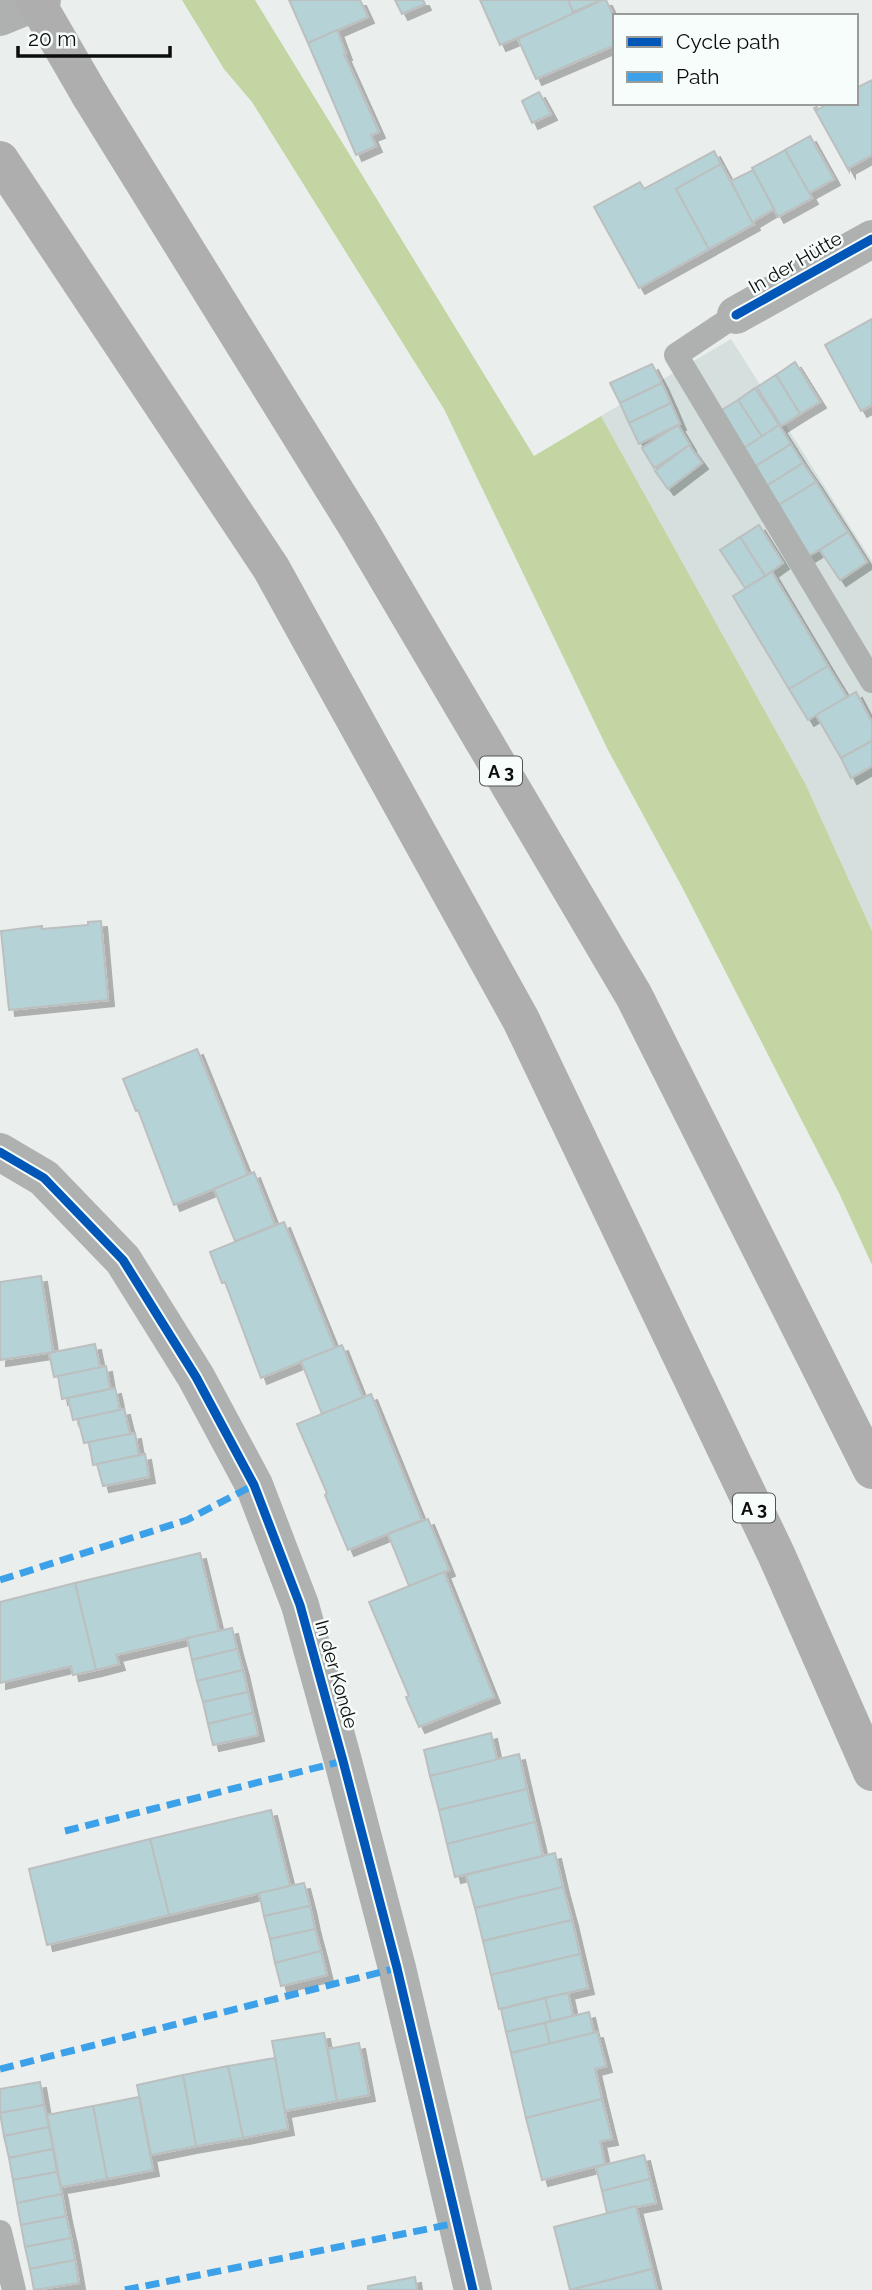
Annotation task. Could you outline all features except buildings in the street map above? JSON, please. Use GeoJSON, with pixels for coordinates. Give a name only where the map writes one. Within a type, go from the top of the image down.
{"type":"FeatureCollection","features":[{"type":"Feature","properties":{"kind":"highway","name":"A 3"},"geometry":{"type":"LineString","coordinates":[[35,0],[90,95],[358,528],[634,996],[872,1470]]}},
{"type":"Feature","properties":{"kind":"highway","name":"A 3"},"geometry":{"type":"LineString","coordinates":[[0,160],[271,568],[521,1020],[776,1554],[872,1772]]}},
{"type":"Feature","properties":{"kind":"street"},"geometry":{"type":"LineString","coordinates":[[0,17],[43,0]]}},
{"type":"Feature","properties":{"kind":"street","name":"In der Hütte"},"geometry":{"type":"LineString","coordinates":[[736,316],[872,239]]}},
{"type":"Feature","properties":{"kind":"street","name":"In der Konde"},"geometry":{"type":"LineString","coordinates":[[0,1152],[44,1178],[123,1260],[196,1377],[254,1485],[300,1605],[343,1761],[397,1968],[473,2290]]}},
{"type":"Feature","properties":{"kind":"lane"},"geometry":{"type":"LineString","coordinates":[[736,316],[676,355],[872,681]]}},
{"type":"Feature","properties":{"kind":"lane"},"geometry":{"type":"LineString","coordinates":[[0,2232],[14,2290]]}},
{"type":"Feature","properties":{"kind":"shaded area"},"geometry":{"type":"Polygon","coordinates":[[[731,339],[872,561],[872,931],[805,783],[601,416],[731,339]]]}},
{"type":"Feature","properties":{"kind":"green space"},"geometry":{"type":"Polygon","coordinates":[[[182,0],[255,0],[534,456],[601,416],[805,783],[872,931],[872,1265],[839,1193],[681,885],[608,750],[444,409],[252,102],[224,69],[182,0]]]}},
{"type":"Feature","properties":{"kind":"marked path"},"geometry":{"type":"LineString","coordinates":[[0,1580],[187,1520],[254,1485]]}},
{"type":"Feature","properties":{"kind":"marked path"},"geometry":{"type":"LineString","coordinates":[[65,1831],[343,1761]]}},
{"type":"Feature","properties":{"kind":"marked path"},"geometry":{"type":"LineString","coordinates":[[0,2069],[397,1968]]}},
{"type":"Feature","properties":{"kind":"marked path"},"geometry":{"type":"LineString","coordinates":[[125,2290],[457,2223]]}},
{"type":"Feature","properties":{"kind":"cycle path"},"geometry":{"type":"LineString","coordinates":[[736,315],[872,239]]}},
{"type":"Feature","properties":{"kind":"cycle path"},"geometry":{"type":"LineString","coordinates":[[0,1152],[44,1178],[123,1260],[196,1377],[254,1485],[300,1605],[343,1761],[397,1968],[473,2290]]}}]}
